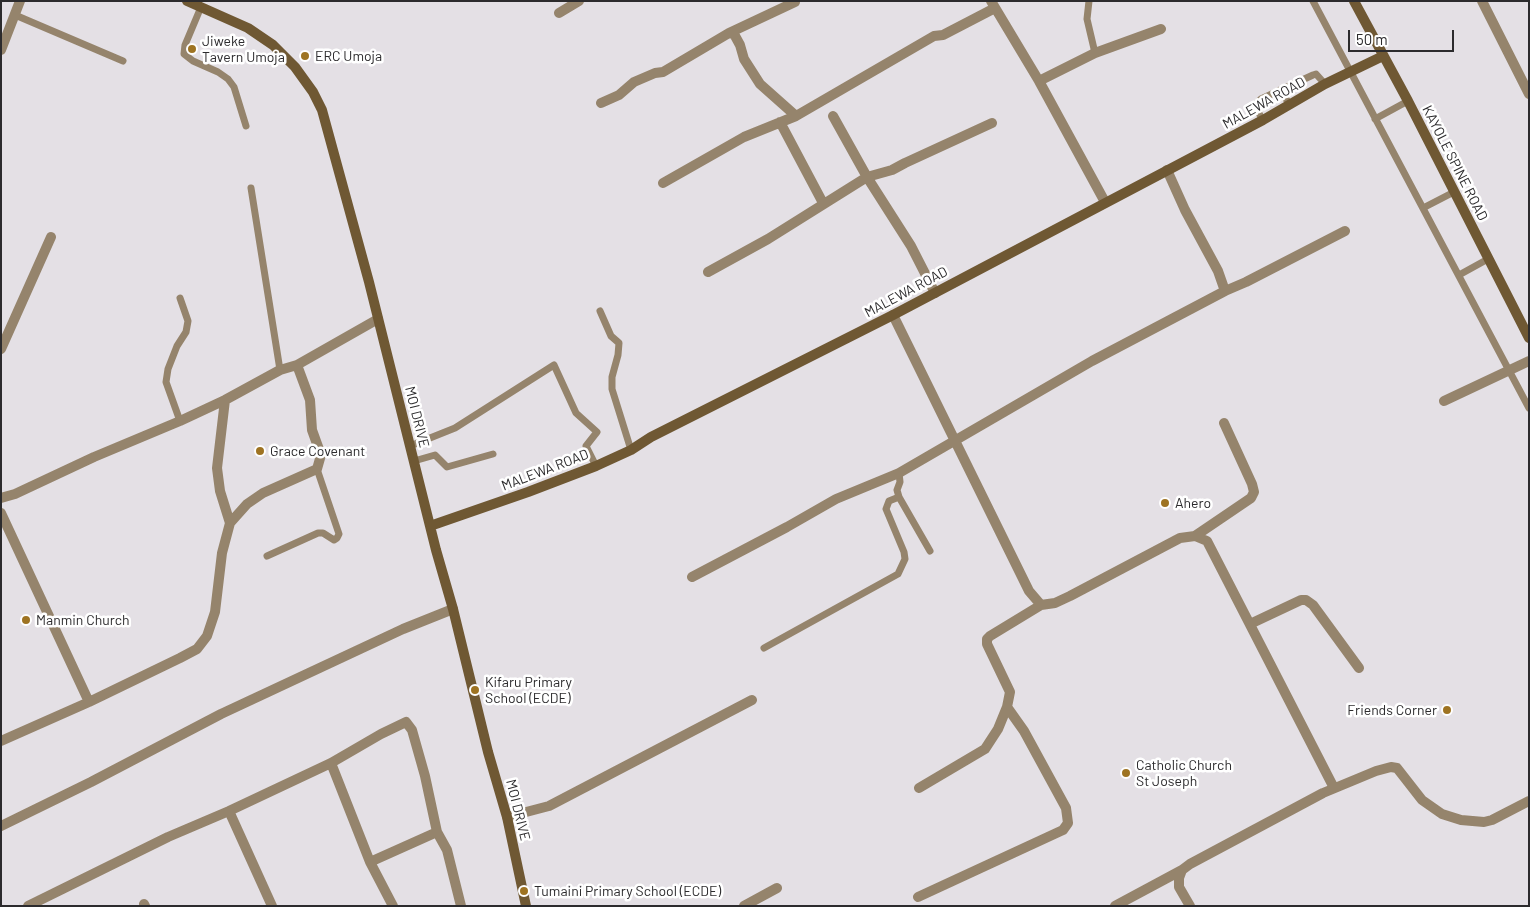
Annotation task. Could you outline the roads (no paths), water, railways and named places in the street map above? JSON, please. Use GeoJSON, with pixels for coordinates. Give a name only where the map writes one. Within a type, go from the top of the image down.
{"type":"FeatureCollection","features":[{"type":"Feature","properties":{"kind":"street"},"geometry":{"type":"LineString","coordinates":[[1,50],[20,1]]}},
{"type":"Feature","properties":{"kind":"street","name":"MOI DRIVE"},"geometry":{"type":"LineString","coordinates":[[187,1],[248,28],[273,45],[295,67],[322,110],[453,609],[506,817],[526,906]]}},
{"type":"Feature","properties":{"kind":"street"},"geometry":{"type":"LineString","coordinates":[[559,13],[578,1]]}},
{"type":"Feature","properties":{"kind":"street"},"geometry":{"type":"LineString","coordinates":[[601,103],[619,95],[634,82],[655,73],[663,72],[729,33],[795,1]]}},
{"type":"Feature","properties":{"kind":"street","name":"KAYOLE SPINE ROAD"},"geometry":{"type":"LineString","coordinates":[[1354,1],[1408,100],[1529,338]]}},
{"type":"Feature","properties":{"kind":"street"},"geometry":{"type":"LineString","coordinates":[[1482,1],[1529,94]]}},
{"type":"Feature","properties":{"kind":"street"},"geometry":{"type":"LineString","coordinates":[[663,183],[744,137],[796,116],[934,36],[943,35],[993,4],[1039,81],[1105,202]]}},
{"type":"Feature","properties":{"kind":"street"},"geometry":{"type":"LineString","coordinates":[[1039,81],[1096,53],[1161,29]]}},
{"type":"Feature","properties":{"kind":"street"},"geometry":{"type":"LineString","coordinates":[[729,33],[734,34],[744,59],[760,84],[796,116]]}},
{"type":"Feature","properties":{"kind":"street","name":"MALEWA ROAD"},"geometry":{"type":"LineString","coordinates":[[430,526],[528,492],[596,466],[630,450],[651,437],[893,315],[1263,120],[1325,84],[1383,56]]}},
{"type":"Feature","properties":{"kind":"street"},"geometry":{"type":"LineString","coordinates":[[833,116],[911,246],[935,293]]}},
{"type":"Feature","properties":{"kind":"street"},"geometry":{"type":"LineString","coordinates":[[780,122],[823,203]]}},
{"type":"Feature","properties":{"kind":"street"},"geometry":{"type":"LineString","coordinates":[[708,272],[868,177],[892,170],[992,123]]}},
{"type":"Feature","properties":{"kind":"street"},"geometry":{"type":"LineString","coordinates":[[1167,170],[1185,210],[1218,271],[1225,290]]}},
{"type":"Feature","properties":{"kind":"street"},"geometry":{"type":"LineString","coordinates":[[692,577],[836,499],[899,473],[1092,361],[1225,290],[1246,282],[1345,232]]}},
{"type":"Feature","properties":{"kind":"street"},"geometry":{"type":"LineString","coordinates":[[1,349],[51,237]]}},
{"type":"Feature","properties":{"kind":"street"},"geometry":{"type":"LineString","coordinates":[[893,315],[1029,591],[1041,605]]}},
{"type":"Feature","properties":{"kind":"street"},"geometry":{"type":"LineString","coordinates":[[1,498],[16,494],[94,457],[180,422],[280,370],[297,365],[378,319]]}},
{"type":"Feature","properties":{"kind":"street"},"geometry":{"type":"LineString","coordinates":[[1444,401],[1529,362]]}},
{"type":"Feature","properties":{"kind":"street"},"geometry":{"type":"LineString","coordinates":[[1,741],[89,702],[180,658],[196,649],[207,636],[215,612],[222,553],[230,523],[247,504],[264,493],[317,469],[320,455],[312,430],[310,400],[297,365]]}},
{"type":"Feature","properties":{"kind":"street"},"geometry":{"type":"LineString","coordinates":[[225,400],[218,468],[220,491],[230,523]]}},
{"type":"Feature","properties":{"kind":"street"},"geometry":{"type":"LineString","coordinates":[[919,788],[985,749],[998,729],[1007,707],[1010,692],[986,644],[986,639],[1041,605],[1070,596],[1180,538],[1195,536],[1251,498],[1254,492],[1252,484],[1224,423]]}},
{"type":"Feature","properties":{"kind":"street"},"geometry":{"type":"LineString","coordinates":[[1,513],[89,702]]}},
{"type":"Feature","properties":{"kind":"street"},"geometry":{"type":"LineString","coordinates":[[1195,536],[1208,541],[1334,788]]}},
{"type":"Feature","properties":{"kind":"street"},"geometry":{"type":"LineString","coordinates":[[1250,624],[1301,600],[1306,600],[1313,605],[1359,668]]}},
{"type":"Feature","properties":{"kind":"street"},"geometry":{"type":"LineString","coordinates":[[1,826],[91,782],[221,714],[453,609]]}},
{"type":"Feature","properties":{"kind":"street"},"geometry":{"type":"LineString","coordinates":[[506,817],[549,806],[752,700]]}},
{"type":"Feature","properties":{"kind":"street"},"geometry":{"type":"LineString","coordinates":[[918,898],[1063,830],[1068,823],[1066,808],[1024,731],[1007,707]]}},
{"type":"Feature","properties":{"kind":"street"},"geometry":{"type":"LineString","coordinates":[[29,906],[168,838],[331,762],[406,722],[412,730],[415,739],[437,832],[447,850],[461,906]]}},
{"type":"Feature","properties":{"kind":"street"},"geometry":{"type":"LineString","coordinates":[[331,762],[370,862],[393,906]]}},
{"type":"Feature","properties":{"kind":"street"},"geometry":{"type":"LineString","coordinates":[[1115,906],[1334,788],[1391,766],[1397,768],[1422,800],[1442,814],[1461,820],[1484,822],[1492,820],[1529,802]]}},
{"type":"Feature","properties":{"kind":"street"},"geometry":{"type":"LineString","coordinates":[[229,811],[272,906]]}},
{"type":"Feature","properties":{"kind":"street"},"geometry":{"type":"LineString","coordinates":[[370,862],[437,832]]}},
{"type":"Feature","properties":{"kind":"street"},"geometry":{"type":"LineString","coordinates":[[1182,870],[1179,878],[1179,887],[1190,906]]}},
{"type":"Feature","properties":{"kind":"street"},"geometry":{"type":"LineString","coordinates":[[744,906],[777,888]]}},
{"type":"Feature","properties":{"kind":"lane"},"geometry":{"type":"LineString","coordinates":[[1089,1],[1087,19],[1096,53]]}},
{"type":"Feature","properties":{"kind":"lane"},"geometry":{"type":"LineString","coordinates":[[1313,1],[1529,408]]}},
{"type":"Feature","properties":{"kind":"lane"},"geometry":{"type":"LineString","coordinates":[[201,7],[185,45],[184,54],[228,78],[234,87],[246,126]]}},
{"type":"Feature","properties":{"kind":"lane"},"geometry":{"type":"LineString","coordinates":[[14,15],[123,61]]}},
{"type":"Feature","properties":{"kind":"lane"},"geometry":{"type":"LineString","coordinates":[[1263,120],[1255,107],[1256,103],[1261,99],[1316,74],[1325,84]]}},
{"type":"Feature","properties":{"kind":"lane"},"geometry":{"type":"LineString","coordinates":[[1280,90],[1290,105]]}},
{"type":"Feature","properties":{"kind":"lane"},"geometry":{"type":"LineString","coordinates":[[1375,119],[1408,100]]}},
{"type":"Feature","properties":{"kind":"lane"},"geometry":{"type":"LineString","coordinates":[[251,188],[280,370]]}},
{"type":"Feature","properties":{"kind":"lane"},"geometry":{"type":"LineString","coordinates":[[1423,208],[1454,192]]}},
{"type":"Feature","properties":{"kind":"lane"},"geometry":{"type":"LineString","coordinates":[[1459,275],[1488,259]]}},
{"type":"Feature","properties":{"kind":"lane"},"geometry":{"type":"LineString","coordinates":[[180,298],[188,321],[186,332],[177,346],[168,368],[166,382],[180,422]]}},
{"type":"Feature","properties":{"kind":"lane"},"geometry":{"type":"LineString","coordinates":[[600,311],[611,336],[619,342],[618,355],[612,377],[612,389],[630,450]]}},
{"type":"Feature","properties":{"kind":"lane"},"geometry":{"type":"LineString","coordinates":[[410,446],[455,428],[554,365],[576,413],[597,432],[586,446],[596,466]]}},
{"type":"Feature","properties":{"kind":"lane"},"geometry":{"type":"LineString","coordinates":[[414,461],[435,455],[447,467],[493,454]]}},
{"type":"Feature","properties":{"kind":"lane"},"geometry":{"type":"LineString","coordinates":[[268,556],[318,533],[323,533],[334,540],[337,538],[339,534],[317,469]]}},
{"type":"Feature","properties":{"kind":"lane"},"geometry":{"type":"LineString","coordinates":[[899,473],[899,497],[930,551]]}},
{"type":"Feature","properties":{"kind":"lane"},"geometry":{"type":"LineString","coordinates":[[764,648],[898,574],[904,559],[904,552],[886,509],[889,501],[899,497]]}},
{"type":"Feature","properties":{"kind":"place","name":"Jiweke Tavern Umoja"},"geometry":{"type":"Point","coordinates":[192,49]}},
{"type":"Feature","properties":{"kind":"place","name":"ERC Umoja"},"geometry":{"type":"Point","coordinates":[305,56]}},
{"type":"Feature","properties":{"kind":"place","name":"Grace Covenant"},"geometry":{"type":"Point","coordinates":[260,451]}},
{"type":"Feature","properties":{"kind":"place","name":"Ahero"},"geometry":{"type":"Point","coordinates":[1165,503]}},
{"type":"Feature","properties":{"kind":"place","name":"Manmin Church"},"geometry":{"type":"Point","coordinates":[26,620]}},
{"type":"Feature","properties":{"kind":"place","name":"Kifaru Primary School (ECDE)"},"geometry":{"type":"Point","coordinates":[475,690]}},
{"type":"Feature","properties":{"kind":"place","name":"Friends Corner"},"geometry":{"type":"Point","coordinates":[1447,710]}},
{"type":"Feature","properties":{"kind":"place","name":"Catholic Church St Joseph"},"geometry":{"type":"Point","coordinates":[1126,773]}},
{"type":"Feature","properties":{"kind":"place","name":"Tumaini Primary School (ECDE)"},"geometry":{"type":"Point","coordinates":[524,891]}}]}
